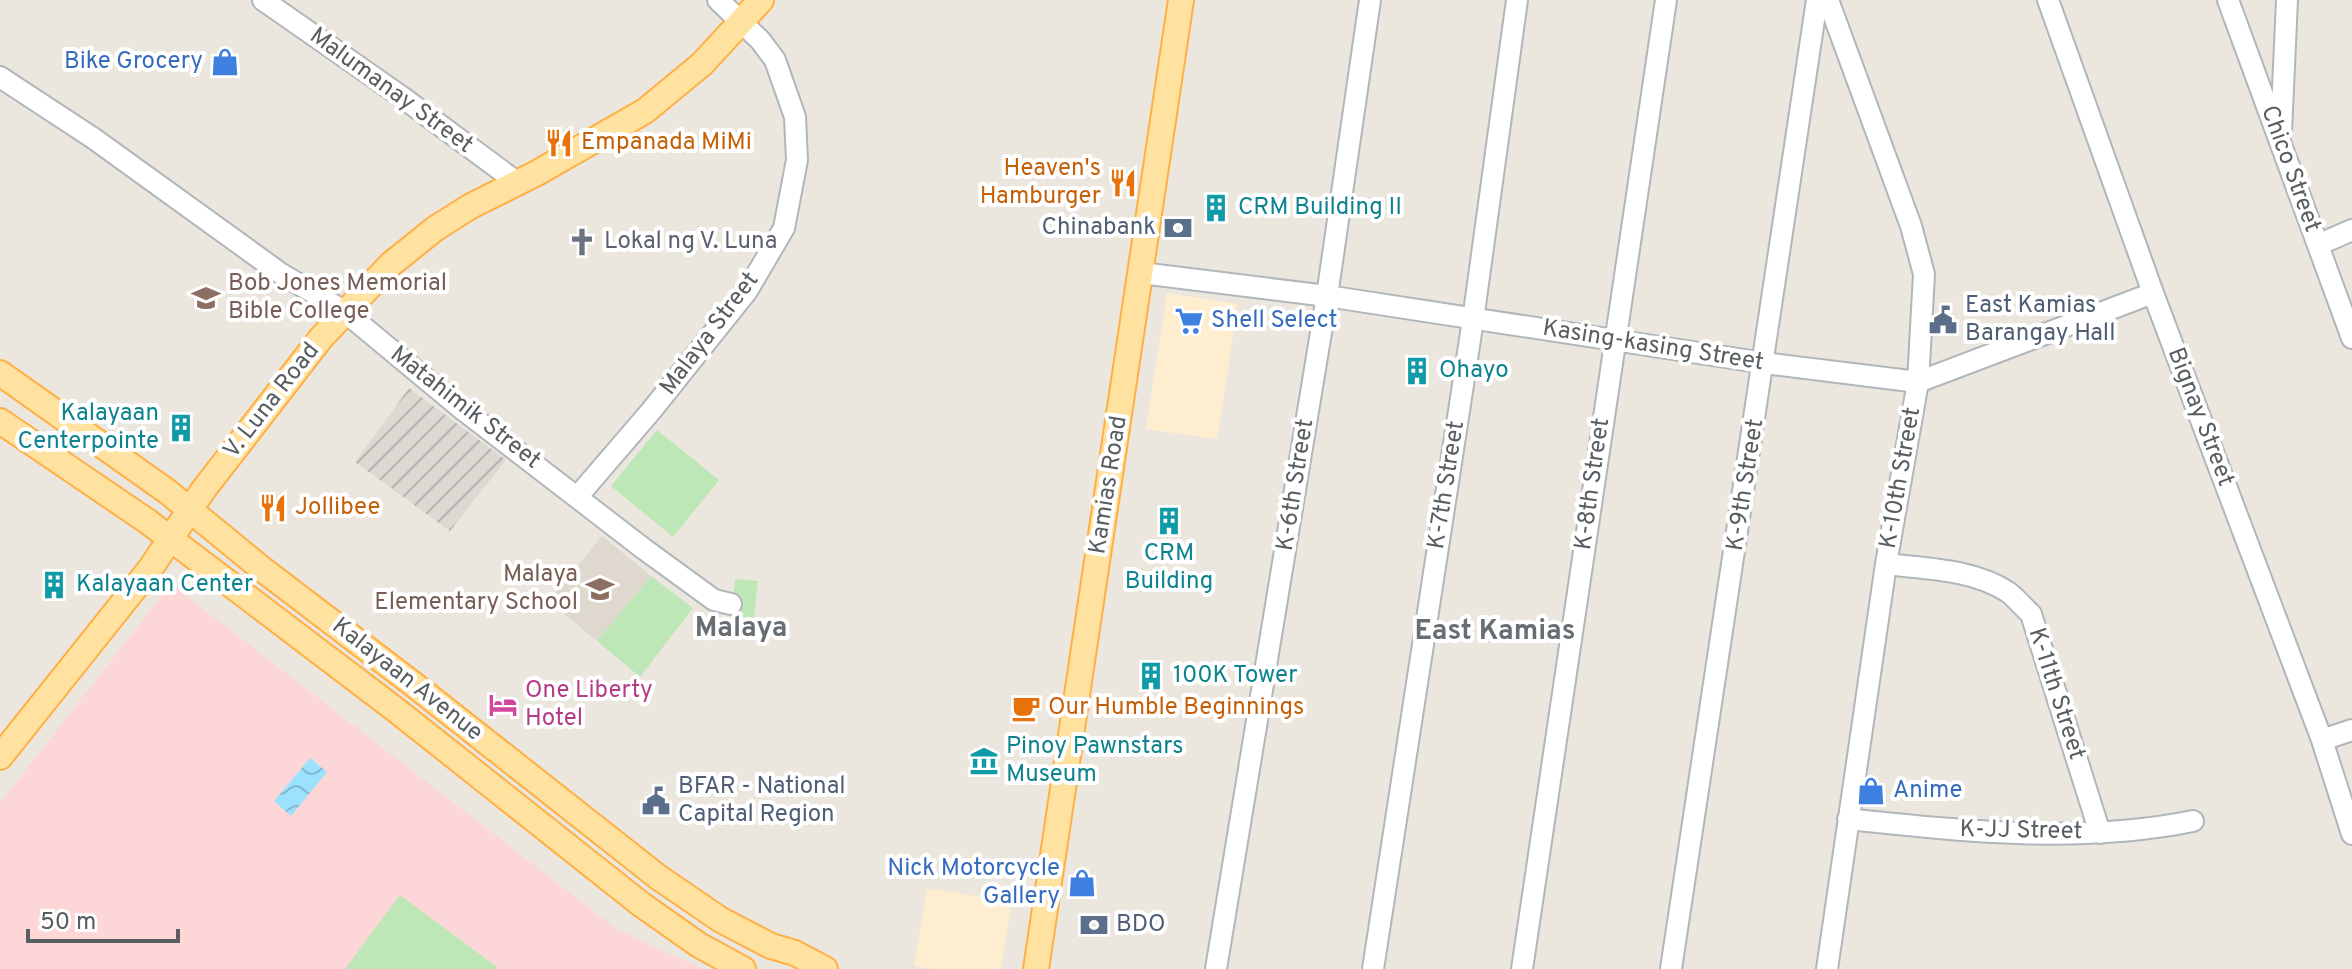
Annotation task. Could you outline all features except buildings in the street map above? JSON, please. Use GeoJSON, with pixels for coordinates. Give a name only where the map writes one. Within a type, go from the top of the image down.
{"type":"FeatureCollection","features":[{"type":"Feature","properties":{"kind":"main road","name":"V. Luna Road"},"geometry":{"type":"LineString","coordinates":[[5,740],[172,540],[204,489],[275,395],[344,311],[391,264],[436,228],[645,111],[702,64],[761,0]]}},
{"type":"Feature","properties":{"kind":"main road","name":"Kamias Road"},"geometry":{"type":"LineString","coordinates":[[1036,969],[1181,0]]}},
{"type":"Feature","properties":{"kind":"main road","name":"Kalayaan Avenue"},"geometry":{"type":"LineString","coordinates":[[0,373],[168,492],[658,877],[721,920],[825,969]]}},
{"type":"Feature","properties":{"kind":"main road","name":"Kalayaan Avenue"},"geometry":{"type":"LineString","coordinates":[[0,421],[172,540],[396,710],[642,905],[699,945],[743,969]]}},
{"type":"Feature","properties":{"kind":"street","name":"Malumanay Street"},"geometry":{"type":"LineString","coordinates":[[263,0],[414,105],[518,183]]}},
{"type":"Feature","properties":{"kind":"street","name":"Malaya Street"},"geometry":{"type":"LineString","coordinates":[[578,496],[747,291],[784,228],[797,160],[795,117],[775,60],[760,40],[718,0]]}},
{"type":"Feature","properties":{"kind":"street","name":"K-6th Street"},"geometry":{"type":"LineString","coordinates":[[1216,969],[1327,296],[1370,0]]}},
{"type":"Feature","properties":{"kind":"street","name":"K-7th Street"},"geometry":{"type":"LineString","coordinates":[[1373,969],[1473,320],[1517,0]]}},
{"type":"Feature","properties":{"kind":"street","name":"K-8th Street"},"geometry":{"type":"LineString","coordinates":[[1522,969],[1666,0]]}},
{"type":"Feature","properties":{"kind":"street","name":"K-9th Street"},"geometry":{"type":"LineString","coordinates":[[1671,969],[1817,0]]}},
{"type":"Feature","properties":{"kind":"street","name":"K-10th Street"},"geometry":{"type":"LineString","coordinates":[[1827,969],[1886,564],[1918,382],[1924,274],[1911,226],[1828,0]]}},
{"type":"Feature","properties":{"kind":"street","name":"Bignay Street"},"geometry":{"type":"LineString","coordinates":[[2048,0],[2153,293],[2322,740],[2352,834]]}},
{"type":"Feature","properties":{"kind":"street","name":"Chico Street"},"geometry":{"type":"LineString","coordinates":[[2228,0],[2352,338]]}},
{"type":"Feature","properties":{"kind":"street"},"geometry":{"type":"LineString","coordinates":[[2281,143],[2287,0]]}},
{"type":"Feature","properties":{"kind":"street","name":"Matahimik Street"},"geometry":{"type":"LineString","coordinates":[[0,77],[129,162],[280,273],[344,311],[462,409],[714,600],[731,604]]}},
{"type":"Feature","properties":{"kind":"street"},"geometry":{"type":"LineString","coordinates":[[2318,245],[2352,230]]}},
{"type":"Feature","properties":{"kind":"street","name":"Kasing-kasing Street"},"geometry":{"type":"LineString","coordinates":[[1141,273],[1327,296],[1764,363],[1918,382],[2153,293]]}},
{"type":"Feature","properties":{"kind":"street","name":"K-11th Street"},"geometry":{"type":"LineString","coordinates":[[1886,564],[1961,573],[1986,581],[2009,593],[2031,614],[2100,833]]}},
{"type":"Feature","properties":{"kind":"street"},"geometry":{"type":"LineString","coordinates":[[2322,740],[2352,730]]}},
{"type":"Feature","properties":{"kind":"street","name":"K-JJ Street"},"geometry":{"type":"LineString","coordinates":[[1848,819],[1974,832],[2100,833],[2193,821]]}},
{"type":"Feature","properties":{"kind":"shaded area"},"geometry":{"type":"Polygon","coordinates":[[[1167,293],[1238,304],[1217,439],[1146,429],[1167,293]]]}},
{"type":"Feature","properties":{"kind":"shaded area"},"geometry":{"type":"Polygon","coordinates":[[[409,388],[506,460],[450,531],[355,462],[409,388]]]}},
{"type":"Feature","properties":{"kind":"shaded area","name":"Malaya Elementary School"},"geometry":{"type":"Polygon","coordinates":[[[602,536],[651,576],[597,641],[549,601],[602,536]]]}},
{"type":"Feature","properties":{"kind":"shaded area"},"geometry":{"type":"Polygon","coordinates":[[[171,584],[618,930],[703,969],[0,969],[0,803],[171,584]]]}},
{"type":"Feature","properties":{"kind":"shaded area"},"geometry":{"type":"Polygon","coordinates":[[[927,888],[1012,902],[1001,969],[914,966],[927,888]]]}},
{"type":"Feature","properties":{"kind":"green space"},"geometry":{"type":"Polygon","coordinates":[[[657,430],[719,480],[673,537],[611,486],[657,430]]]}},
{"type":"Feature","properties":{"kind":"green space"},"geometry":{"type":"Polygon","coordinates":[[[651,576],[693,608],[640,677],[597,641],[651,576]]]}},
{"type":"Feature","properties":{"kind":"green space"},"geometry":{"type":"Polygon","coordinates":[[[735,579],[758,581],[753,624],[730,622],[735,579]]]}},
{"type":"Feature","properties":{"kind":"green space"},"geometry":{"type":"Polygon","coordinates":[[[400,895],[497,967],[496,969],[345,969],[400,895]]]}},
{"type":"Feature","properties":{"kind":"water"},"geometry":{"type":"Polygon","coordinates":[[[310,758],[327,772],[291,816],[274,801],[310,758]]]}},
{"type":"Feature","properties":{"kind":"place","name":"Bike Grocery"},"geometry":{"type":"Point","coordinates":[225,62]}},
{"type":"Feature","properties":{"kind":"place","name":"Empanada MiMi"},"geometry":{"type":"Point","coordinates":[559,143]}},
{"type":"Feature","properties":{"kind":"place","name":"Heaven's Hamburger"},"geometry":{"type":"Point","coordinates":[1123,183]}},
{"type":"Feature","properties":{"kind":"place","name":"CRM Building II"},"geometry":{"type":"Point","coordinates":[1216,208]}},
{"type":"Feature","properties":{"kind":"place","name":"Chinabank"},"geometry":{"type":"Point","coordinates":[1178,228]}},
{"type":"Feature","properties":{"kind":"place","name":"Lokal ng V. Luna"},"geometry":{"type":"Point","coordinates":[582,242]}},
{"type":"Feature","properties":{"kind":"place","name":"Bob Jones Memorial Bible College"},"geometry":{"type":"Point","coordinates":[206,298]}},
{"type":"Feature","properties":{"kind":"place","name":"East Kamias Barangay Hall"},"geometry":{"type":"Point","coordinates":[1943,320]}},
{"type":"Feature","properties":{"kind":"place","name":"Shell Select"},"geometry":{"type":"Point","coordinates":[1189,321]}},
{"type":"Feature","properties":{"kind":"place","name":"Ohayo"},"geometry":{"type":"Point","coordinates":[1417,371]}},
{"type":"Feature","properties":{"kind":"place","name":"Kalayaan Centerpointe"},"geometry":{"type":"Point","coordinates":[181,428]}},
{"type":"Feature","properties":{"kind":"place","name":"Jollibee"},"geometry":{"type":"Point","coordinates":[273,508]}},
{"type":"Feature","properties":{"kind":"place","name":"CRM Building"},"geometry":{"type":"Point","coordinates":[1169,521]}},
{"type":"Feature","properties":{"kind":"place","name":"Kalayaan Center"},"geometry":{"type":"Point","coordinates":[54,585]}},
{"type":"Feature","properties":{"kind":"place","name":"Malaya Elementary School"},"geometry":{"type":"Point","coordinates":[600,589]}},
{"type":"Feature","properties":{"kind":"place","name":"100K Tower"},"geometry":{"type":"Point","coordinates":[1151,676]}},
{"type":"Feature","properties":{"kind":"place","name":"One Liberty Hotel"},"geometry":{"type":"Point","coordinates":[503,705]}},
{"type":"Feature","properties":{"kind":"place","name":"Our Humble Beginnings"},"geometry":{"type":"Point","coordinates":[1026,708]}},
{"type":"Feature","properties":{"kind":"place","name":"Pinoy Pawnstars Museum"},"geometry":{"type":"Point","coordinates":[984,761]}},
{"type":"Feature","properties":{"kind":"place","name":"Anime"},"geometry":{"type":"Point","coordinates":[1871,791]}},
{"type":"Feature","properties":{"kind":"place","name":"BFAR - National Capital Region"},"geometry":{"type":"Point","coordinates":[656,801]}},
{"type":"Feature","properties":{"kind":"place","name":"Nick Motorcycle Gallery"},"geometry":{"type":"Point","coordinates":[1082,883]}},
{"type":"Feature","properties":{"kind":"place","name":"BDO"},"geometry":{"type":"Point","coordinates":[1094,925]}},
{"type":"Feature","properties":{"kind":"district","name":"Malaya"},"geometry":{"type":"Point","coordinates":[741,629]}},
{"type":"Feature","properties":{"kind":"district","name":"East Kamias"},"geometry":{"type":"Point","coordinates":[1495,632]}}]}
